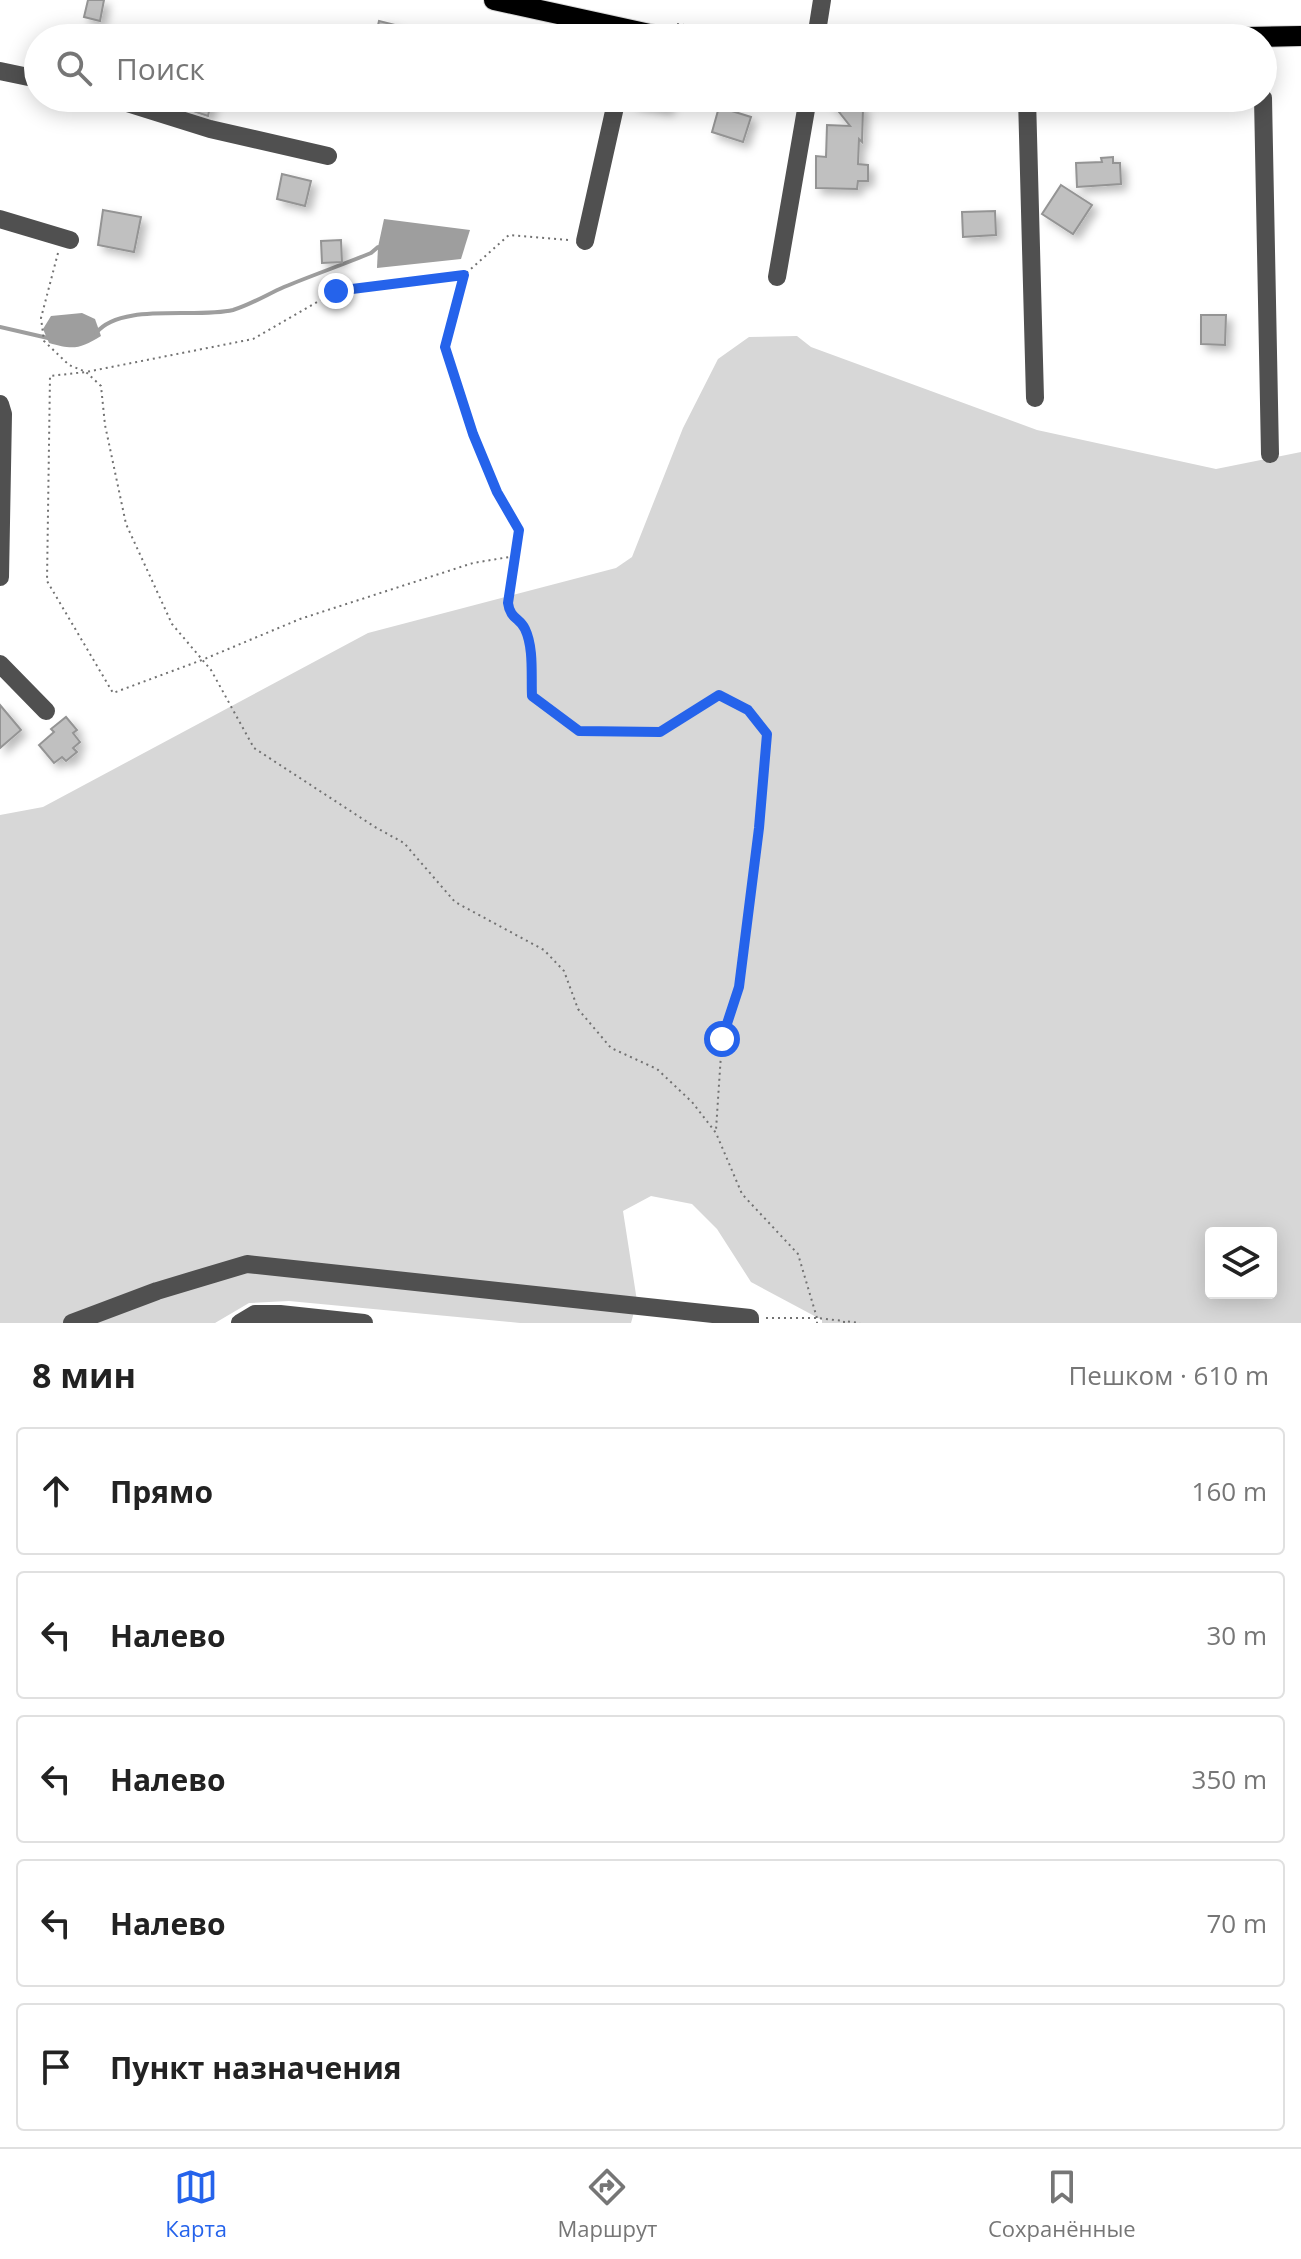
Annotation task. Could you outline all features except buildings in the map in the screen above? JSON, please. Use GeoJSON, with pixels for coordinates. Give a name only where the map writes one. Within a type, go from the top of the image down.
{"type":"FeatureCollection","features":[{"type":"Feature","properties":{"kind":"main road"},"geometry":{"type":"LineString","coordinates":[[494,0],[591,24]]}},
{"type":"Feature","properties":{"kind":"main road"},"geometry":{"type":"LineString","coordinates":[[1277,37],[1301,36]]}},
{"type":"Feature","properties":{"kind":"street"},"geometry":{"type":"LineString","coordinates":[[818,24],[822,0]]}},
{"type":"Feature","properties":{"kind":"street"},"geometry":{"type":"LineString","coordinates":[[0,71],[24,76]]}},
{"type":"Feature","properties":{"kind":"street"},"geometry":{"type":"LineString","coordinates":[[156,112],[210,129],[328,156]]}},
{"type":"Feature","properties":{"kind":"street"},"geometry":{"type":"LineString","coordinates":[[585,241],[614,112]]}},
{"type":"Feature","properties":{"kind":"street"},"geometry":{"type":"LineString","coordinates":[[777,277],[806,112]]}},
{"type":"Feature","properties":{"kind":"street"},"geometry":{"type":"LineString","coordinates":[[1027,112],[1035,398]]}},
{"type":"Feature","properties":{"kind":"street"},"geometry":{"type":"LineString","coordinates":[[1263,112],[1270,454]]}},
{"type":"Feature","properties":{"kind":"street"},"geometry":{"type":"LineString","coordinates":[[0,219],[66,239]]}},
{"type":"Feature","properties":{"kind":"street"},"geometry":{"type":"LineString","coordinates":[[0,404],[3,414],[0,577]]}},
{"type":"Feature","properties":{"kind":"street"},"geometry":{"type":"LineString","coordinates":[[0,664],[46,711]]}},
{"type":"Feature","properties":{"kind":"street"},"geometry":{"type":"LineString","coordinates":[[72,1323],[157,1291],[247,1264],[750,1321]]}},
{"type":"Feature","properties":{"kind":"street"},"geometry":{"type":"LineString","coordinates":[[240,1323],[255,1314],[280,1314],[364,1323]]}},
{"type":"Feature","properties":{"kind":"path"},"geometry":{"type":"LineString","coordinates":[[585,241],[509,235],[464,275],[445,347],[473,434],[497,492],[519,530],[508,603],[509,613],[525,628],[530,652],[532,696],[579,731],[660,732],[719,695],[748,710],[767,734],[739,987],[722,1039],[716,1133]]}},
{"type":"Feature","properties":{"kind":"path"},"geometry":{"type":"LineString","coordinates":[[66,239],[41,318],[44,341],[69,365],[86,372],[101,386],[105,425],[126,524],[172,624],[211,670],[254,748],[404,843],[455,902],[544,950],[564,971],[578,1009],[611,1048],[657,1069],[692,1102],[716,1133],[742,1194],[798,1254],[817,1323]]}},
{"type":"Feature","properties":{"kind":"path"},"geometry":{"type":"LineString","coordinates":[[464,275],[336,291],[253,339],[86,372],[50,376],[47,581],[113,693],[300,619],[473,563],[515,556]]}},
{"type":"Feature","properties":{"kind":"path"},"geometry":{"type":"LineString","coordinates":[[750,1321],[817,1318],[860,1323]]}},
{"type":"Feature","properties":{"kind":"shaded area"},"geometry":{"type":"Polygon","coordinates":[[[384,219],[470,230],[461,259],[377,268],[384,219]]]}},
{"type":"Feature","properties":{"kind":"shaded area"},"geometry":{"type":"Polygon","coordinates":[[[82,313],[95,319],[101,336],[76,347],[49,343],[43,329],[51,316],[82,313]]]}},
{"type":"Feature","properties":{"kind":"shaded area"},"geometry":{"type":"Polygon","coordinates":[[[797,336],[811,347],[1037,430],[1216,469],[1301,452],[1301,1323],[822,1323],[822,1320],[751,1282],[717,1229],[692,1204],[651,1196],[623,1211],[637,1301],[631,1323],[520,1323],[289,1301],[249,1303],[215,1323],[0,1323],[0,815],[43,807],[368,633],[616,568],[632,557],[683,428],[718,359],[749,337],[797,336]]]}},
{"type":"Feature","properties":{"kind":"waterway"},"geometry":{"type":"LineString","coordinates":[[96,333],[108,323],[141,314],[233,310],[371,253],[378,247]]}},
{"type":"Feature","properties":{"kind":"waterway"},"geometry":{"type":"LineString","coordinates":[[0,327],[48,338]]}},
{"type":"Feature","properties":{"kind":"route"},"geometry":{"type":"LineString","coordinates":[[336,291],[464,275],[445,347],[473,434],[497,492],[519,530],[508,603],[509,613],[525,628],[530,652],[532,696],[579,731],[660,732],[719,695],[748,710],[767,734],[739,987],[722,1039]]}}]}
